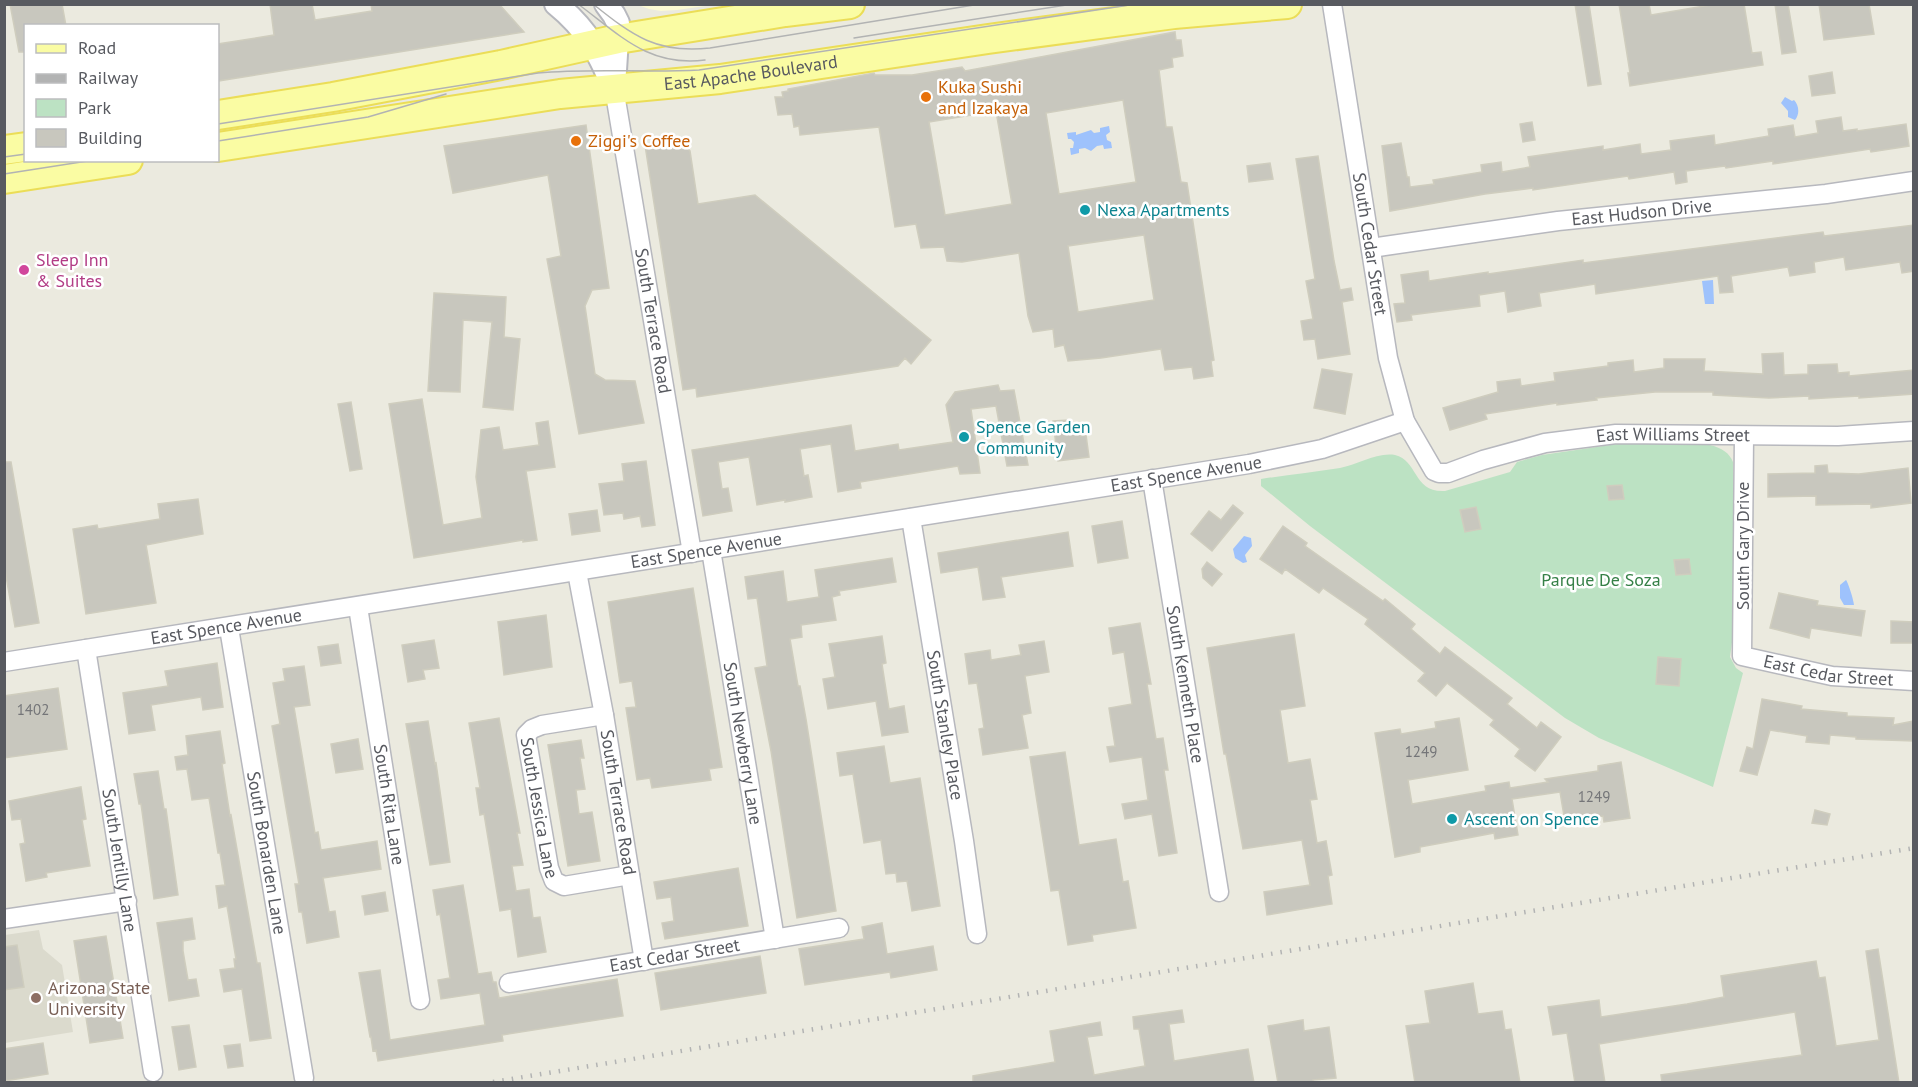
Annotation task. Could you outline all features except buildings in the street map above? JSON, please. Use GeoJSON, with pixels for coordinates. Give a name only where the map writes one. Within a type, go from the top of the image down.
{"type":"FeatureCollection","features":[{"type":"Feature","properties":{"kind":"main road"},"geometry":{"type":"LineString","coordinates":[[219,115],[501,65],[605,41],[850,4]]}},
{"type":"Feature","properties":{"kind":"main road","name":"East Apache Boulevard"},"geometry":{"type":"LineString","coordinates":[[219,147],[549,96],[614,88],[720,80],[1206,8],[1287,4]]}},
{"type":"Feature","properties":{"kind":"main road"},"geometry":{"type":"LineString","coordinates":[[267,139],[274,106]]}},
{"type":"Feature","properties":{"kind":"main road"},"geometry":{"type":"LineString","coordinates":[[4,150],[24,147]]}},
{"type":"Feature","properties":{"kind":"main road"},"geometry":{"type":"LineString","coordinates":[[4,179],[115,162]]}},
{"type":"Feature","properties":{"kind":"street","name":"South Terrace Road"},"geometry":{"type":"LineString","coordinates":[[556,4],[583,28],[605,41]]}},
{"type":"Feature","properties":{"kind":"street","name":"South Terrace Road"},"geometry":{"type":"LineString","coordinates":[[606,4],[616,19],[605,41],[693,553]]}},
{"type":"Feature","properties":{"kind":"street","name":"South Cedar Street"},"geometry":{"type":"LineString","coordinates":[[1332,4],[1388,358],[1405,421],[1434,471],[1439,473]]}},
{"type":"Feature","properties":{"kind":"street","name":"East Hudson Drive"},"geometry":{"type":"LineString","coordinates":[[1371,248],[1558,221],[1826,194],[1914,181]]}},
{"type":"Feature","properties":{"kind":"street","name":"East Spence Avenue"},"geometry":{"type":"LineString","coordinates":[[4,662],[1287,458],[1322,449],[1405,421]]}},
{"type":"Feature","properties":{"kind":"street","name":"East Williams Street"},"geometry":{"type":"LineString","coordinates":[[1439,473],[1448,473],[1520,449],[1587,438],[1659,433],[1838,436],[1914,431]]}},
{"type":"Feature","properties":{"kind":"street","name":"South Gary Drive"},"geometry":{"type":"LineString","coordinates":[[1742,656],[1744,436]]}},
{"type":"Feature","properties":{"kind":"street","name":"South Kenneth Place"},"geometry":{"type":"LineString","coordinates":[[1152,479],[1219,892]]}},
{"type":"Feature","properties":{"kind":"street","name":"South Stanley Place"},"geometry":{"type":"LineString","coordinates":[[912,518],[977,934]]}},
{"type":"Feature","properties":{"kind":"street","name":"South Newberry Lane"},"geometry":{"type":"LineString","coordinates":[[711,550],[775,939]]}},
{"type":"Feature","properties":{"kind":"street","name":"South Terrace Road"},"geometry":{"type":"LineString","coordinates":[[578,572],[644,961]]}},
{"type":"Feature","properties":{"kind":"street","name":"South Rita Lane"},"geometry":{"type":"LineString","coordinates":[[358,607],[420,1000]]}},
{"type":"Feature","properties":{"kind":"street","name":"South Bonarden Lane"},"geometry":{"type":"LineString","coordinates":[[229,628],[304,1078]]}},
{"type":"Feature","properties":{"kind":"street","name":"South Jentilly Lane"},"geometry":{"type":"LineString","coordinates":[[86,650],[153,1072]]}},
{"type":"Feature","properties":{"kind":"street","name":"East Cedar Street"},"geometry":{"type":"LineString","coordinates":[[1742,656],[1832,676],[1914,681]]}},
{"type":"Feature","properties":{"kind":"street","name":"South Jessica Lane"},"geometry":{"type":"LineString","coordinates":[[604,715],[542,725],[532,729],[526,735],[549,868],[554,881],[564,886],[630,874]]}},
{"type":"Feature","properties":{"kind":"street"},"geometry":{"type":"LineString","coordinates":[[4,919],[127,901]]}},
{"type":"Feature","properties":{"kind":"street","name":"East Cedar Street"},"geometry":{"type":"LineString","coordinates":[[509,983],[839,928]]}},
{"type":"Feature","properties":{"kind":"shaded area"},"geometry":{"type":"Polygon","coordinates":[[[638,5],[712,5],[661,11],[638,5]]]}},
{"type":"Feature","properties":{"kind":"shaded area","name":"Arizona State University"},"geometry":{"type":"Polygon","coordinates":[[[39,930],[43,949],[62,965],[73,1032],[5,1043],[5,935],[39,930]]]}},
{"type":"Feature","properties":{"kind":"green space","name":"Parque De Soza"},"geometry":{"type":"Polygon","coordinates":[[[1624,443],[1710,445],[1720,448],[1733,462],[1734,628],[1730,657],[1736,668],[1743,673],[1713,787],[1599,738],[1565,718],[1310,526],[1261,486],[1261,479],[1340,468],[1374,457],[1395,455],[1408,463],[1427,487],[1445,491],[1510,472],[1517,462],[1542,455],[1624,443]]]}},
{"type":"Feature","properties":{"kind":"water"},"geometry":{"type":"Polygon","coordinates":[[[1785,97],[1794,100],[1797,104],[1798,112],[1795,120],[1788,117],[1788,111],[1781,103],[1785,97]]]}},
{"type":"Feature","properties":{"kind":"water"},"geometry":{"type":"Polygon","coordinates":[[[1109,126],[1110,132],[1106,135],[1112,148],[1104,149],[1103,145],[1091,151],[1085,148],[1079,149],[1079,153],[1071,155],[1070,148],[1073,148],[1074,142],[1068,139],[1067,133],[1076,132],[1076,135],[1091,130],[1094,133],[1100,132],[1100,128],[1109,126]]]}},
{"type":"Feature","properties":{"kind":"water"},"geometry":{"type":"Polygon","coordinates":[[[1713,280],[1714,304],[1705,304],[1702,281],[1713,280]]]}},
{"type":"Feature","properties":{"kind":"water"},"geometry":{"type":"Polygon","coordinates":[[[1244,536],[1251,538],[1252,546],[1245,555],[1247,562],[1243,563],[1235,558],[1233,549],[1244,536]]]}},
{"type":"Feature","properties":{"kind":"water"},"geometry":{"type":"Polygon","coordinates":[[[1846,580],[1854,605],[1844,605],[1840,598],[1840,585],[1846,580]]]}},
{"type":"Feature","properties":{"kind":"tram line"},"geometry":{"type":"LineString","coordinates":[[578,4],[622,38],[652,54],[685,61],[705,60]]}},
{"type":"Feature","properties":{"kind":"tram line"},"geometry":{"type":"LineString","coordinates":[[593,4],[634,34],[647,40],[660,45],[691,49],[710,48],[980,4]]}},
{"type":"Feature","properties":{"kind":"tram line"},"geometry":{"type":"LineString","coordinates":[[854,38],[1073,4]]}},
{"type":"Feature","properties":{"kind":"tram line"},"geometry":{"type":"LineString","coordinates":[[219,124],[538,73],[699,70],[1136,4]]}},
{"type":"Feature","properties":{"kind":"tram line"},"geometry":{"type":"LineString","coordinates":[[219,141],[368,117],[446,94]]}},
{"type":"Feature","properties":{"kind":"tram line"},"geometry":{"type":"LineString","coordinates":[[4,157],[24,154]]}},
{"type":"Feature","properties":{"kind":"tram line"},"geometry":{"type":"LineString","coordinates":[[4,174],[81,162]]}},
{"type":"Feature","properties":{"kind":"railway"},"geometry":{"type":"LineString","coordinates":[[493,1082],[1914,848]]}},
{"type":"Feature","properties":{"kind":"place","name":"Kuka Sushi and Izakaya"},"geometry":{"type":"Point","coordinates":[926,97]}},
{"type":"Feature","properties":{"kind":"place","name":"Ziggi's Coffee"},"geometry":{"type":"Point","coordinates":[576,141]}},
{"type":"Feature","properties":{"kind":"place","name":"Nexa Apartments"},"geometry":{"type":"Point","coordinates":[1085,210]}},
{"type":"Feature","properties":{"kind":"place","name":"Sleep Inn & Suites"},"geometry":{"type":"Point","coordinates":[24,270]}},
{"type":"Feature","properties":{"kind":"place","name":"Spence Garden Community"},"geometry":{"type":"Point","coordinates":[964,437]}},
{"type":"Feature","properties":{"kind":"place","name":"Ascent on Spence"},"geometry":{"type":"Point","coordinates":[1452,819]}},
{"type":"Feature","properties":{"kind":"place","name":"Arizona State University"},"geometry":{"type":"Point","coordinates":[36,998]}}]}
